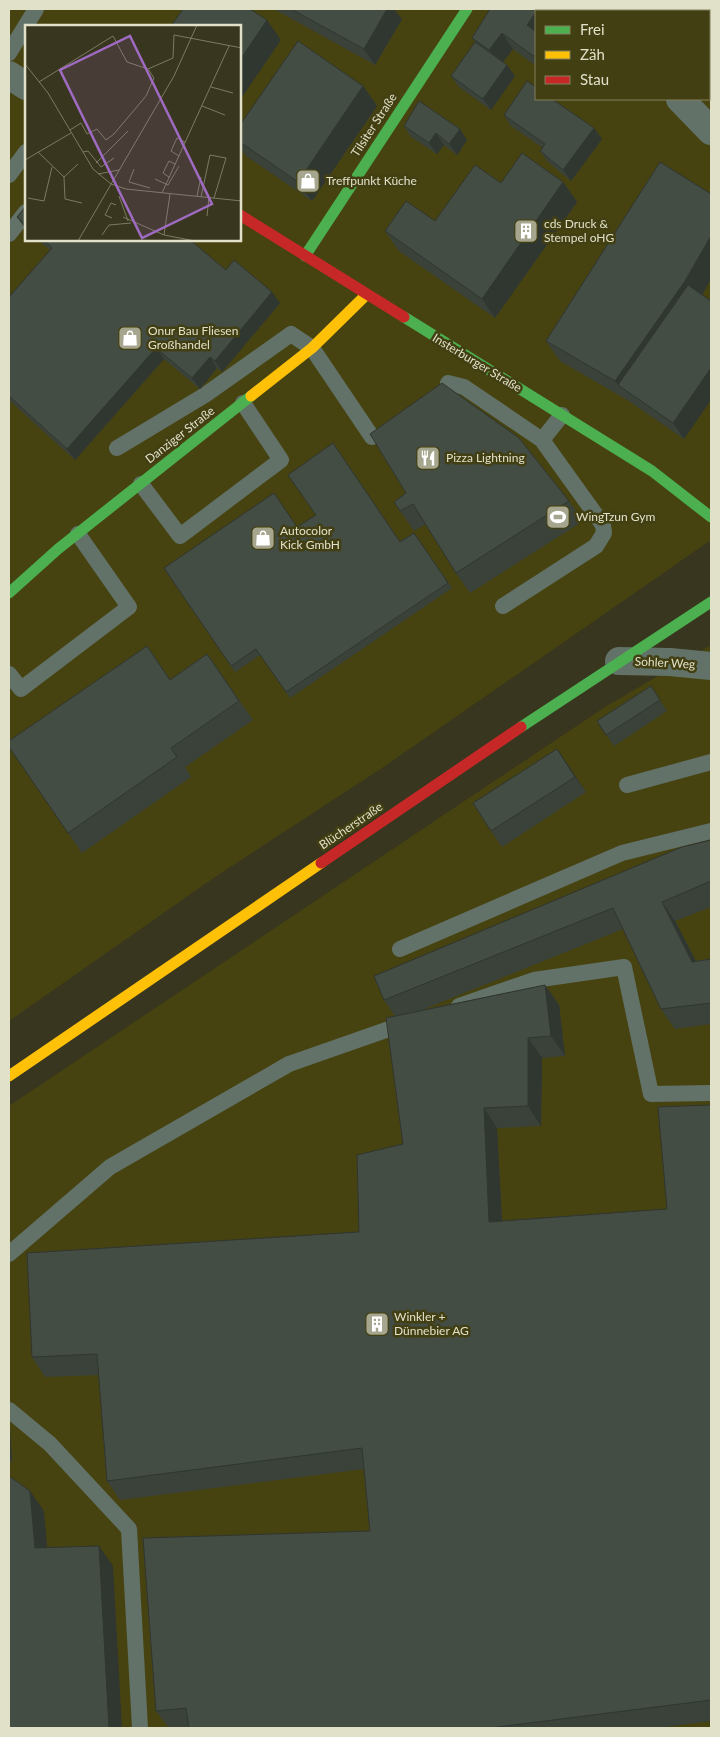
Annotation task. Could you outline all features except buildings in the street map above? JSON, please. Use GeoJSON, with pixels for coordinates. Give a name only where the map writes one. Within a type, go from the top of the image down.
{"type":"FeatureCollection","features":[{"type":"Feature","properties":{"kind":"street","name":"Tilsiter Straße"},"geometry":{"type":"LineString","coordinates":[[304,256],[467,9]]}},
{"type":"Feature","properties":{"kind":"street"},"geometry":{"type":"LineString","coordinates":[[9,75],[25,85]]}},
{"type":"Feature","properties":{"kind":"street"},"geometry":{"type":"LineString","coordinates":[[681,100],[711,130]]}},
{"type":"Feature","properties":{"kind":"street","name":"Insterburger Straße"},"geometry":{"type":"LineString","coordinates":[[241,215],[366,295],[652,471],[711,517]]}},
{"type":"Feature","properties":{"kind":"street","name":"Danziger Straße"},"geometry":{"type":"LineString","coordinates":[[9,593],[78,534],[312,348],[366,295]]}},
{"type":"Feature","properties":{"kind":"street","name":"Blücherstraße"},"geometry":{"type":"LineString","coordinates":[[9,1076],[619,661],[711,602]]}},
{"type":"Feature","properties":{"kind":"street","name":"Sohler Weg"},"geometry":{"type":"LineString","coordinates":[[619,661],[670,662],[711,666]]}},
{"type":"Feature","properties":{"kind":"lane"},"geometry":{"type":"LineString","coordinates":[[26,25],[36,9]]}},
{"type":"Feature","properties":{"kind":"lane"},"geometry":{"type":"LineString","coordinates":[[9,53],[25,27]]}},
{"type":"Feature","properties":{"kind":"lane"},"geometry":{"type":"LineString","coordinates":[[9,175],[25,153]]}},
{"type":"Feature","properties":{"kind":"lane"},"geometry":{"type":"LineString","coordinates":[[9,234],[25,213]]}},
{"type":"Feature","properties":{"kind":"lane"},"geometry":{"type":"LineString","coordinates":[[116,448],[205,395],[291,334],[312,348],[372,437]]}},
{"type":"Feature","properties":{"kind":"lane"},"geometry":{"type":"LineString","coordinates":[[448,383],[464,387],[542,440],[603,525],[604,533],[596,546],[503,606]]}},
{"type":"Feature","properties":{"kind":"lane"},"geometry":{"type":"LineString","coordinates":[[141,484],[180,536],[281,460],[243,403]]}},
{"type":"Feature","properties":{"kind":"lane"},"geometry":{"type":"LineString","coordinates":[[542,440],[562,415]]}},
{"type":"Feature","properties":{"kind":"lane"},"geometry":{"type":"LineString","coordinates":[[9,674],[21,689],[129,607],[78,534]]}},
{"type":"Feature","properties":{"kind":"lane"},"geometry":{"type":"LineString","coordinates":[[627,785],[711,762]]}},
{"type":"Feature","properties":{"kind":"lane"},"geometry":{"type":"LineString","coordinates":[[400,949],[622,853],[711,831]]}},
{"type":"Feature","properties":{"kind":"lane"},"geometry":{"type":"LineString","coordinates":[[440,1012],[534,980],[624,967],[652,1094],[711,1094]]}},
{"type":"Feature","properties":{"kind":"lane"},"geometry":{"type":"LineString","coordinates":[[9,1254],[110,1167],[289,1064],[421,1018]]}},
{"type":"Feature","properties":{"kind":"lane"},"geometry":{"type":"LineString","coordinates":[[9,1410],[50,1444],[129,1528],[140,1728]]}},
{"type":"Feature","properties":{"kind":"shaded area"},"geometry":{"type":"Polygon","coordinates":[[[9,9],[711,9],[711,540],[382,768],[215,877],[9,1021],[9,9]]]}},
{"type":"Feature","properties":{"kind":"shaded area"},"geometry":{"type":"Polygon","coordinates":[[[711,645],[711,1728],[9,1728],[9,1106],[605,707],[711,645]]]}},
{"type":"Feature","properties":{"kind":"traffic: fast"},"geometry":{"type":"LineString","coordinates":[[305,256],[467,9]]}},
{"type":"Feature","properties":{"kind":"traffic: fast"},"geometry":{"type":"LineString","coordinates":[[404,317],[652,471],[711,517]]}},
{"type":"Feature","properties":{"kind":"traffic: fast"},"geometry":{"type":"LineString","coordinates":[[9,593],[58,549],[251,396]]}},
{"type":"Feature","properties":{"kind":"traffic: fast"},"geometry":{"type":"LineString","coordinates":[[521,727],[711,602]]}},
{"type":"Feature","properties":{"kind":"traffic: slow"},"geometry":{"type":"LineString","coordinates":[[251,396],[312,348],[366,295]]}},
{"type":"Feature","properties":{"kind":"traffic: slow"},"geometry":{"type":"LineString","coordinates":[[9,1076],[321,863]]}},
{"type":"Feature","properties":{"kind":"traffic: jam"},"geometry":{"type":"LineString","coordinates":[[241,216],[404,317]]}},
{"type":"Feature","properties":{"kind":"traffic: jam"},"geometry":{"type":"LineString","coordinates":[[321,863],[521,727]]}},
{"type":"Feature","properties":{"kind":"place","name":"Treffpunkt Küche"},"geometry":{"type":"Point","coordinates":[308,181]}},
{"type":"Feature","properties":{"kind":"place","name":"cds Druck & Stempel oHG"},"geometry":{"type":"Point","coordinates":[526,231]}},
{"type":"Feature","properties":{"kind":"place","name":"Onur Bau Fliesen Großhandel"},"geometry":{"type":"Point","coordinates":[130,338]}},
{"type":"Feature","properties":{"kind":"place","name":"Pizza Lightning"},"geometry":{"type":"Point","coordinates":[428,458]}},
{"type":"Feature","properties":{"kind":"place","name":"WingTzun Gym"},"geometry":{"type":"Point","coordinates":[558,517]}},
{"type":"Feature","properties":{"kind":"place","name":"Autocolor Kick GmbH"},"geometry":{"type":"Point","coordinates":[263,538]}},
{"type":"Feature","properties":{"kind":"place","name":"Winkler + Dünnebier AG"},"geometry":{"type":"Point","coordinates":[377,1324]}}]}
